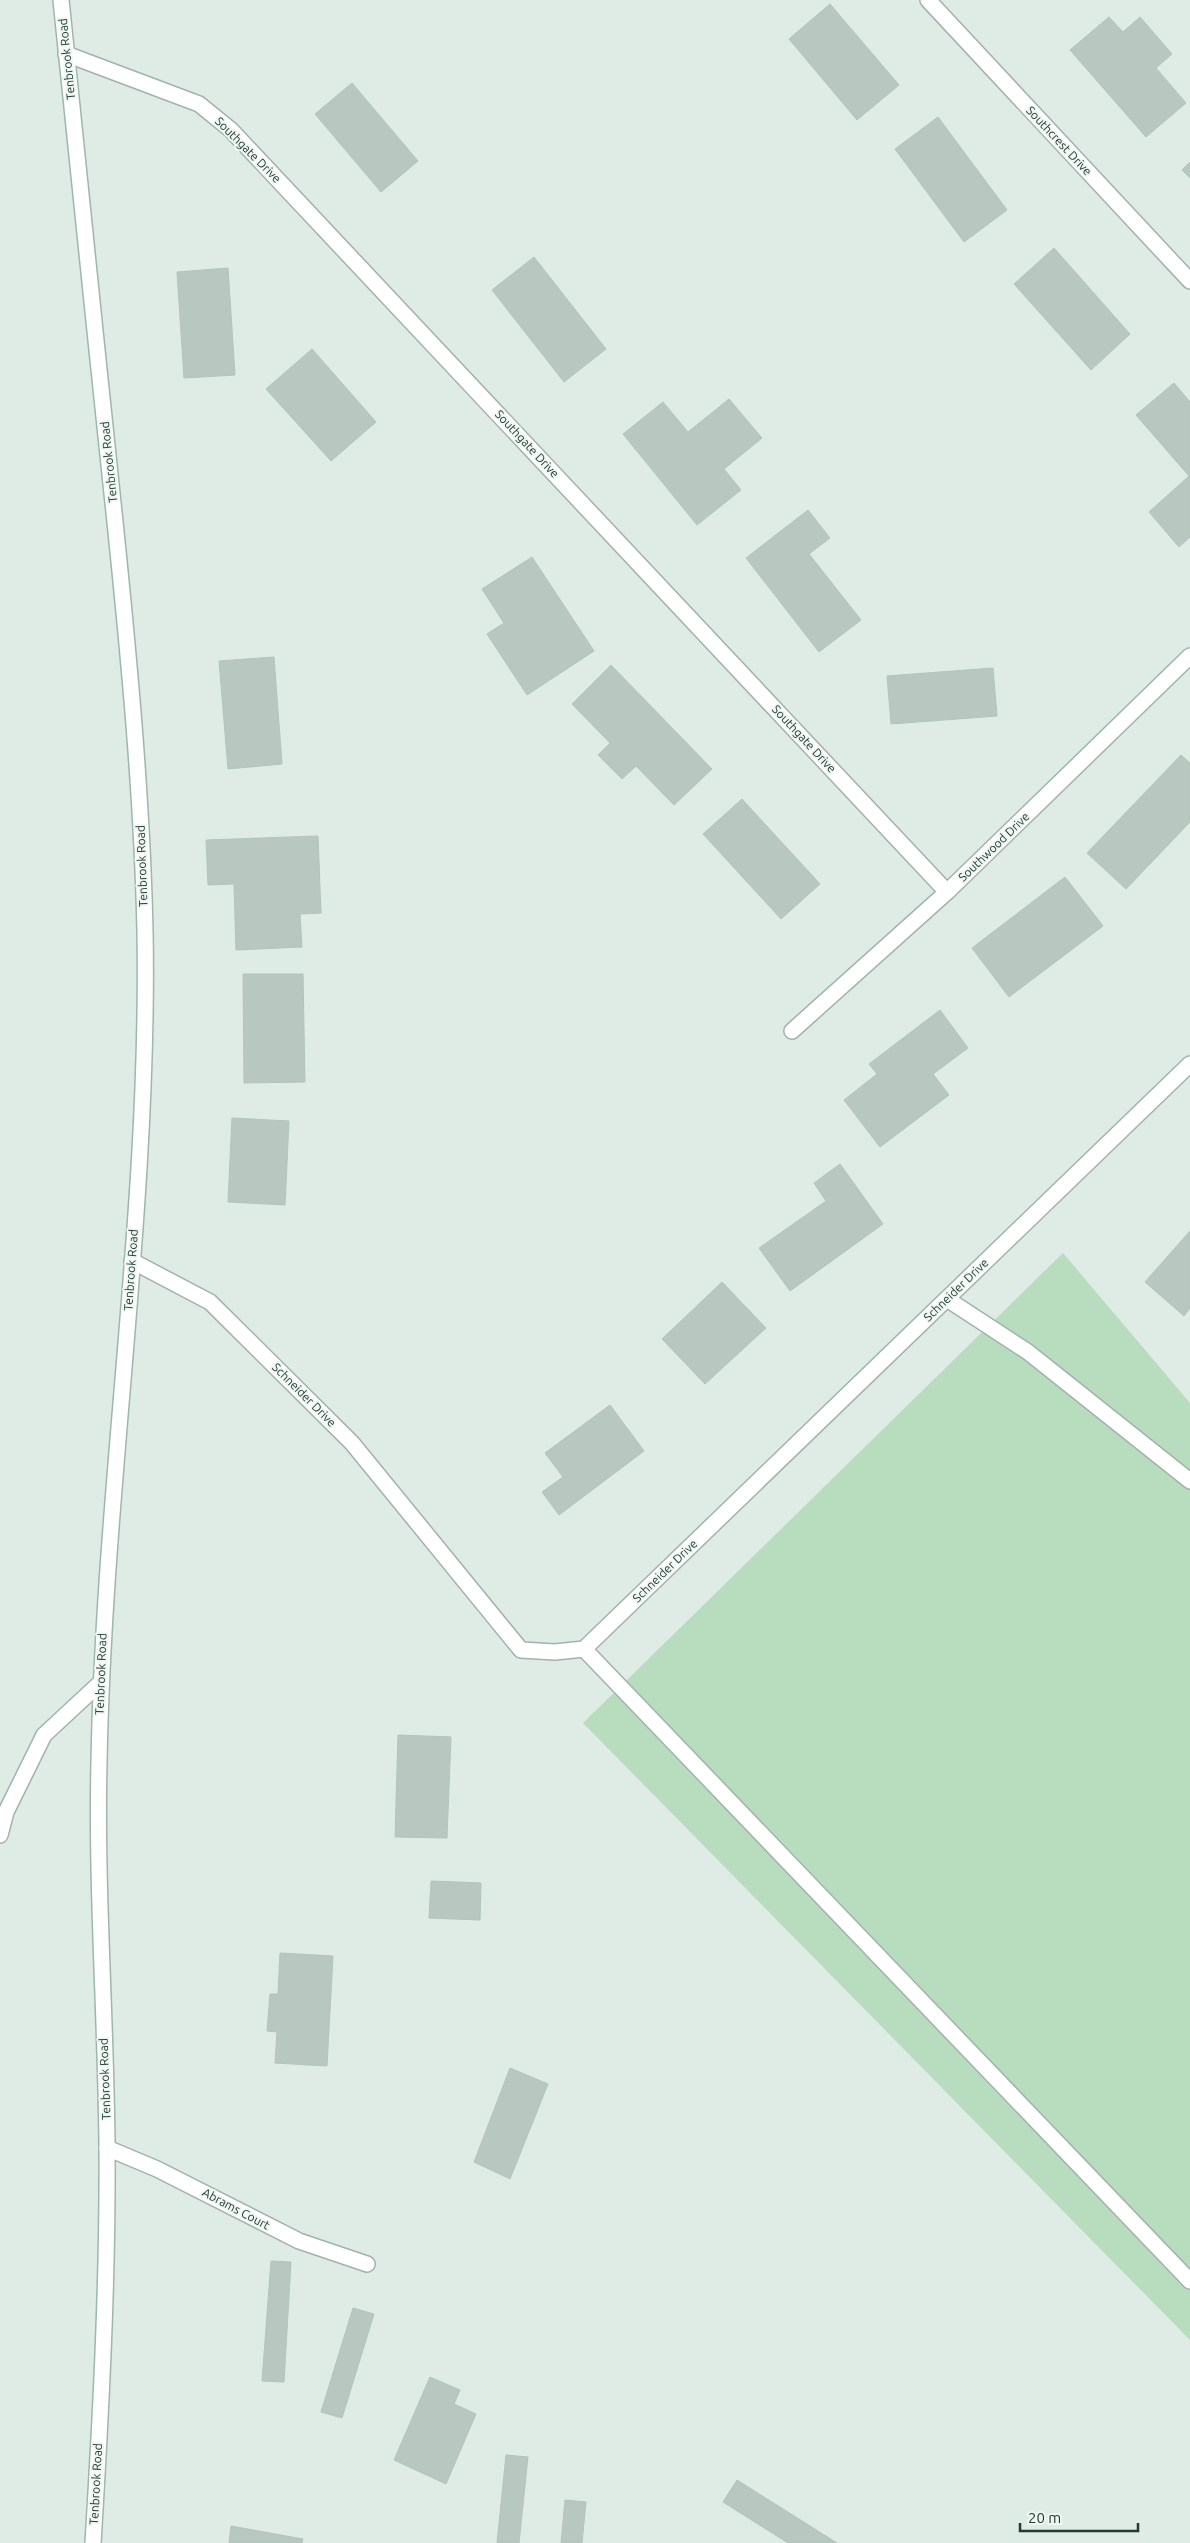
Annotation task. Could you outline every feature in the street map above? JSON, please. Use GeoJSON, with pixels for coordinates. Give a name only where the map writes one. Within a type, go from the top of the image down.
{"type":"FeatureCollection","features":[{"type":"Feature","properties":{"kind":"street","name":"Tenbrook Road"},"geometry":{"type":"LineString","coordinates":[[61,0],[123,601],[141,825],[145,933],[144,1042],[132,1261],[106,1573],[100,1683],[98,1795],[107,2148],[104,2320],[93,2543]]}},
{"type":"Feature","properties":{"kind":"street","name":"Southcrest Drive"},"geometry":{"type":"LineString","coordinates":[[928,0],[1190,282]]}},
{"type":"Feature","properties":{"kind":"street","name":"Southgate Drive"},"geometry":{"type":"LineString","coordinates":[[66,54],[199,104],[231,130],[947,892]]}},
{"type":"Feature","properties":{"kind":"street","name":"Southwood Drive"},"geometry":{"type":"LineString","coordinates":[[792,1031],[947,892],[1190,656]]}},
{"type":"Feature","properties":{"kind":"street","name":"Schneider Drive"},"geometry":{"type":"LineString","coordinates":[[132,1261],[210,1302],[352,1443],[521,1650],[555,1652],[584,1649],[1190,1064]]}},
{"type":"Feature","properties":{"kind":"street"},"geometry":{"type":"LineString","coordinates":[[947,1299],[1028,1352],[1190,1481]]}},
{"type":"Feature","properties":{"kind":"street"},"geometry":{"type":"LineString","coordinates":[[584,1649],[1190,2281]]}},
{"type":"Feature","properties":{"kind":"street"},"geometry":{"type":"LineString","coordinates":[[0,1835],[6,1812],[44,1735],[100,1683]]}},
{"type":"Feature","properties":{"kind":"street","name":"Abrams Court"},"geometry":{"type":"LineString","coordinates":[[107,2148],[157,2169],[299,2241],[367,2264]]}},
{"type":"Feature","properties":{"kind":"green space"},"geometry":{"type":"Polygon","coordinates":[[[1063,1253],[1190,1403],[1190,2340],[583,1723],[1063,1253]]]}},
{"type":"Feature","properties":{"kind":"building"},"geometry":{"type":"Polygon","coordinates":[[[830,4],[899,85],[857,120],[789,39],[830,4]]]}},
{"type":"Feature","properties":{"kind":"building"},"geometry":{"type":"Polygon","coordinates":[[[1109,17],[1123,32],[1140,17],[1172,54],[1156,68],[1186,103],[1146,137],[1070,50],[1109,17]]]}},
{"type":"Feature","properties":{"kind":"building"},"geometry":{"type":"Polygon","coordinates":[[[352,83],[418,161],[381,192],[315,114],[352,83]]]}},
{"type":"Feature","properties":{"kind":"building"},"geometry":{"type":"Polygon","coordinates":[[[938,117],[1007,210],[964,242],[895,149],[938,117]]]}},
{"type":"Feature","properties":{"kind":"building"},"geometry":{"type":"Polygon","coordinates":[[[1190,162],[1190,178],[1182,170],[1190,162]]]}},
{"type":"Feature","properties":{"kind":"building"},"geometry":{"type":"Polygon","coordinates":[[[1054,248],[1130,334],[1091,370],[1014,284],[1054,248]]]}},
{"type":"Feature","properties":{"kind":"building"},"geometry":{"type":"Polygon","coordinates":[[[534,257],[606,349],[564,382],[492,290],[534,257]]]}},
{"type":"Feature","properties":{"kind":"building"},"geometry":{"type":"Polygon","coordinates":[[[228,268],[235,375],[184,378],[177,272],[228,268]]]}},
{"type":"Feature","properties":{"kind":"building"},"geometry":{"type":"Polygon","coordinates":[[[312,349],[376,422],[331,461],[266,389],[312,349]]]}},
{"type":"Feature","properties":{"kind":"building"},"geometry":{"type":"Polygon","coordinates":[[[1174,383],[1190,402],[1190,537],[1179,547],[1149,512],[1189,476],[1136,415],[1174,383]]]}},
{"type":"Feature","properties":{"kind":"building"},"geometry":{"type":"Polygon","coordinates":[[[729,399],[762,438],[724,469],[741,490],[697,525],[623,434],[663,402],[688,432],[729,399]]]}},
{"type":"Feature","properties":{"kind":"building"},"geometry":{"type":"Polygon","coordinates":[[[808,510],[830,538],[809,554],[861,620],[819,652],[746,558],[808,510]]]}},
{"type":"Feature","properties":{"kind":"building"},"geometry":{"type":"Polygon","coordinates":[[[532,557],[594,651],[527,695],[487,634],[504,623],[482,589],[532,557]]]}},
{"type":"Feature","properties":{"kind":"building"},"geometry":{"type":"Polygon","coordinates":[[[274,657],[282,764],[228,769],[219,661],[274,657]]]}},
{"type":"Feature","properties":{"kind":"building"},"geometry":{"type":"Polygon","coordinates":[[[611,665],[712,769],[674,805],[636,766],[622,779],[598,755],[610,743],[572,704],[611,665]]]}},
{"type":"Feature","properties":{"kind":"building"},"geometry":{"type":"Polygon","coordinates":[[[993,668],[997,716],[891,724],[887,676],[993,668]]]}},
{"type":"Feature","properties":{"kind":"building"},"geometry":{"type":"Polygon","coordinates":[[[1181,755],[1190,763],[1190,822],[1126,889],[1087,853],[1181,755]]]}},
{"type":"Feature","properties":{"kind":"building"},"geometry":{"type":"Polygon","coordinates":[[[742,799],[820,884],[781,919],[703,834],[742,799]]]}},
{"type":"Feature","properties":{"kind":"building"},"geometry":{"type":"Polygon","coordinates":[[[318,836],[321,913],[300,914],[302,947],[236,950],[234,884],[208,885],[206,840],[318,836]]]}},
{"type":"Feature","properties":{"kind":"building"},"geometry":{"type":"Polygon","coordinates":[[[1065,877],[1103,926],[1009,997],[972,948],[1065,877]]]}},
{"type":"Feature","properties":{"kind":"building"},"geometry":{"type":"Polygon","coordinates":[[[243,974],[303,974],[305,1082],[244,1083],[243,974]]]}},
{"type":"Feature","properties":{"kind":"building"},"geometry":{"type":"Polygon","coordinates":[[[940,1010],[968,1048],[933,1074],[949,1095],[880,1147],[844,1100],[877,1074],[869,1064],[940,1010]]]}},
{"type":"Feature","properties":{"kind":"building"},"geometry":{"type":"Polygon","coordinates":[[[232,1118],[289,1121],[285,1205],[228,1202],[232,1118]]]}},
{"type":"Feature","properties":{"kind":"building"},"geometry":{"type":"Polygon","coordinates":[[[840,1164],[883,1224],[790,1291],[759,1248],[826,1201],[814,1183],[840,1164]]]}},
{"type":"Feature","properties":{"kind":"building"},"geometry":{"type":"Polygon","coordinates":[[[1190,1231],[1190,1308],[1184,1316],[1145,1282],[1190,1231]]]}},
{"type":"Feature","properties":{"kind":"building"},"geometry":{"type":"Polygon","coordinates":[[[722,1282],[766,1328],[705,1384],[662,1339],[722,1282]]]}},
{"type":"Feature","properties":{"kind":"building"},"geometry":{"type":"Polygon","coordinates":[[[610,1405],[644,1451],[559,1515],[542,1492],[563,1477],[545,1453],[610,1405]]]}},
{"type":"Feature","properties":{"kind":"building"},"geometry":{"type":"Polygon","coordinates":[[[398,1735],[451,1737],[447,1838],[395,1837],[398,1735]]]}},
{"type":"Feature","properties":{"kind":"building"},"geometry":{"type":"Polygon","coordinates":[[[431,1881],[481,1883],[480,1920],[429,1918],[431,1881]]]}},
{"type":"Feature","properties":{"kind":"building"},"geometry":{"type":"Polygon","coordinates":[[[280,1953],[333,1956],[327,2066],[275,2063],[277,2032],[267,2031],[270,1994],[278,1994],[280,1953]]]}},
{"type":"Feature","properties":{"kind":"building"},"geometry":{"type":"Polygon","coordinates":[[[510,2068],[548,2084],[510,2179],[474,2162],[510,2068]]]}},
{"type":"Feature","properties":{"kind":"building"},"geometry":{"type":"Polygon","coordinates":[[[271,2261],[291,2262],[284,2382],[262,2381],[271,2261]]]}},
{"type":"Feature","properties":{"kind":"building"},"geometry":{"type":"Polygon","coordinates":[[[353,2308],[374,2314],[342,2418],[321,2412],[353,2308]]]}},
{"type":"Feature","properties":{"kind":"building"},"geometry":{"type":"Polygon","coordinates":[[[430,2377],[460,2390],[454,2404],[476,2414],[446,2484],[394,2460],[430,2377]]]}},
{"type":"Feature","properties":{"kind":"building"},"geometry":{"type":"Polygon","coordinates":[[[506,2455],[528,2457],[519,2543],[497,2543],[506,2455]]]}},
{"type":"Feature","properties":{"kind":"building"},"geometry":{"type":"Polygon","coordinates":[[[737,2480],[837,2543],[788,2543],[723,2502],[737,2480]]]}},
{"type":"Feature","properties":{"kind":"building"},"geometry":{"type":"Polygon","coordinates":[[[565,2500],[586,2502],[582,2543],[561,2543],[565,2500]]]}},
{"type":"Feature","properties":{"kind":"building"},"geometry":{"type":"Polygon","coordinates":[[[231,2526],[303,2539],[302,2543],[229,2543],[231,2526]]]}}]}
